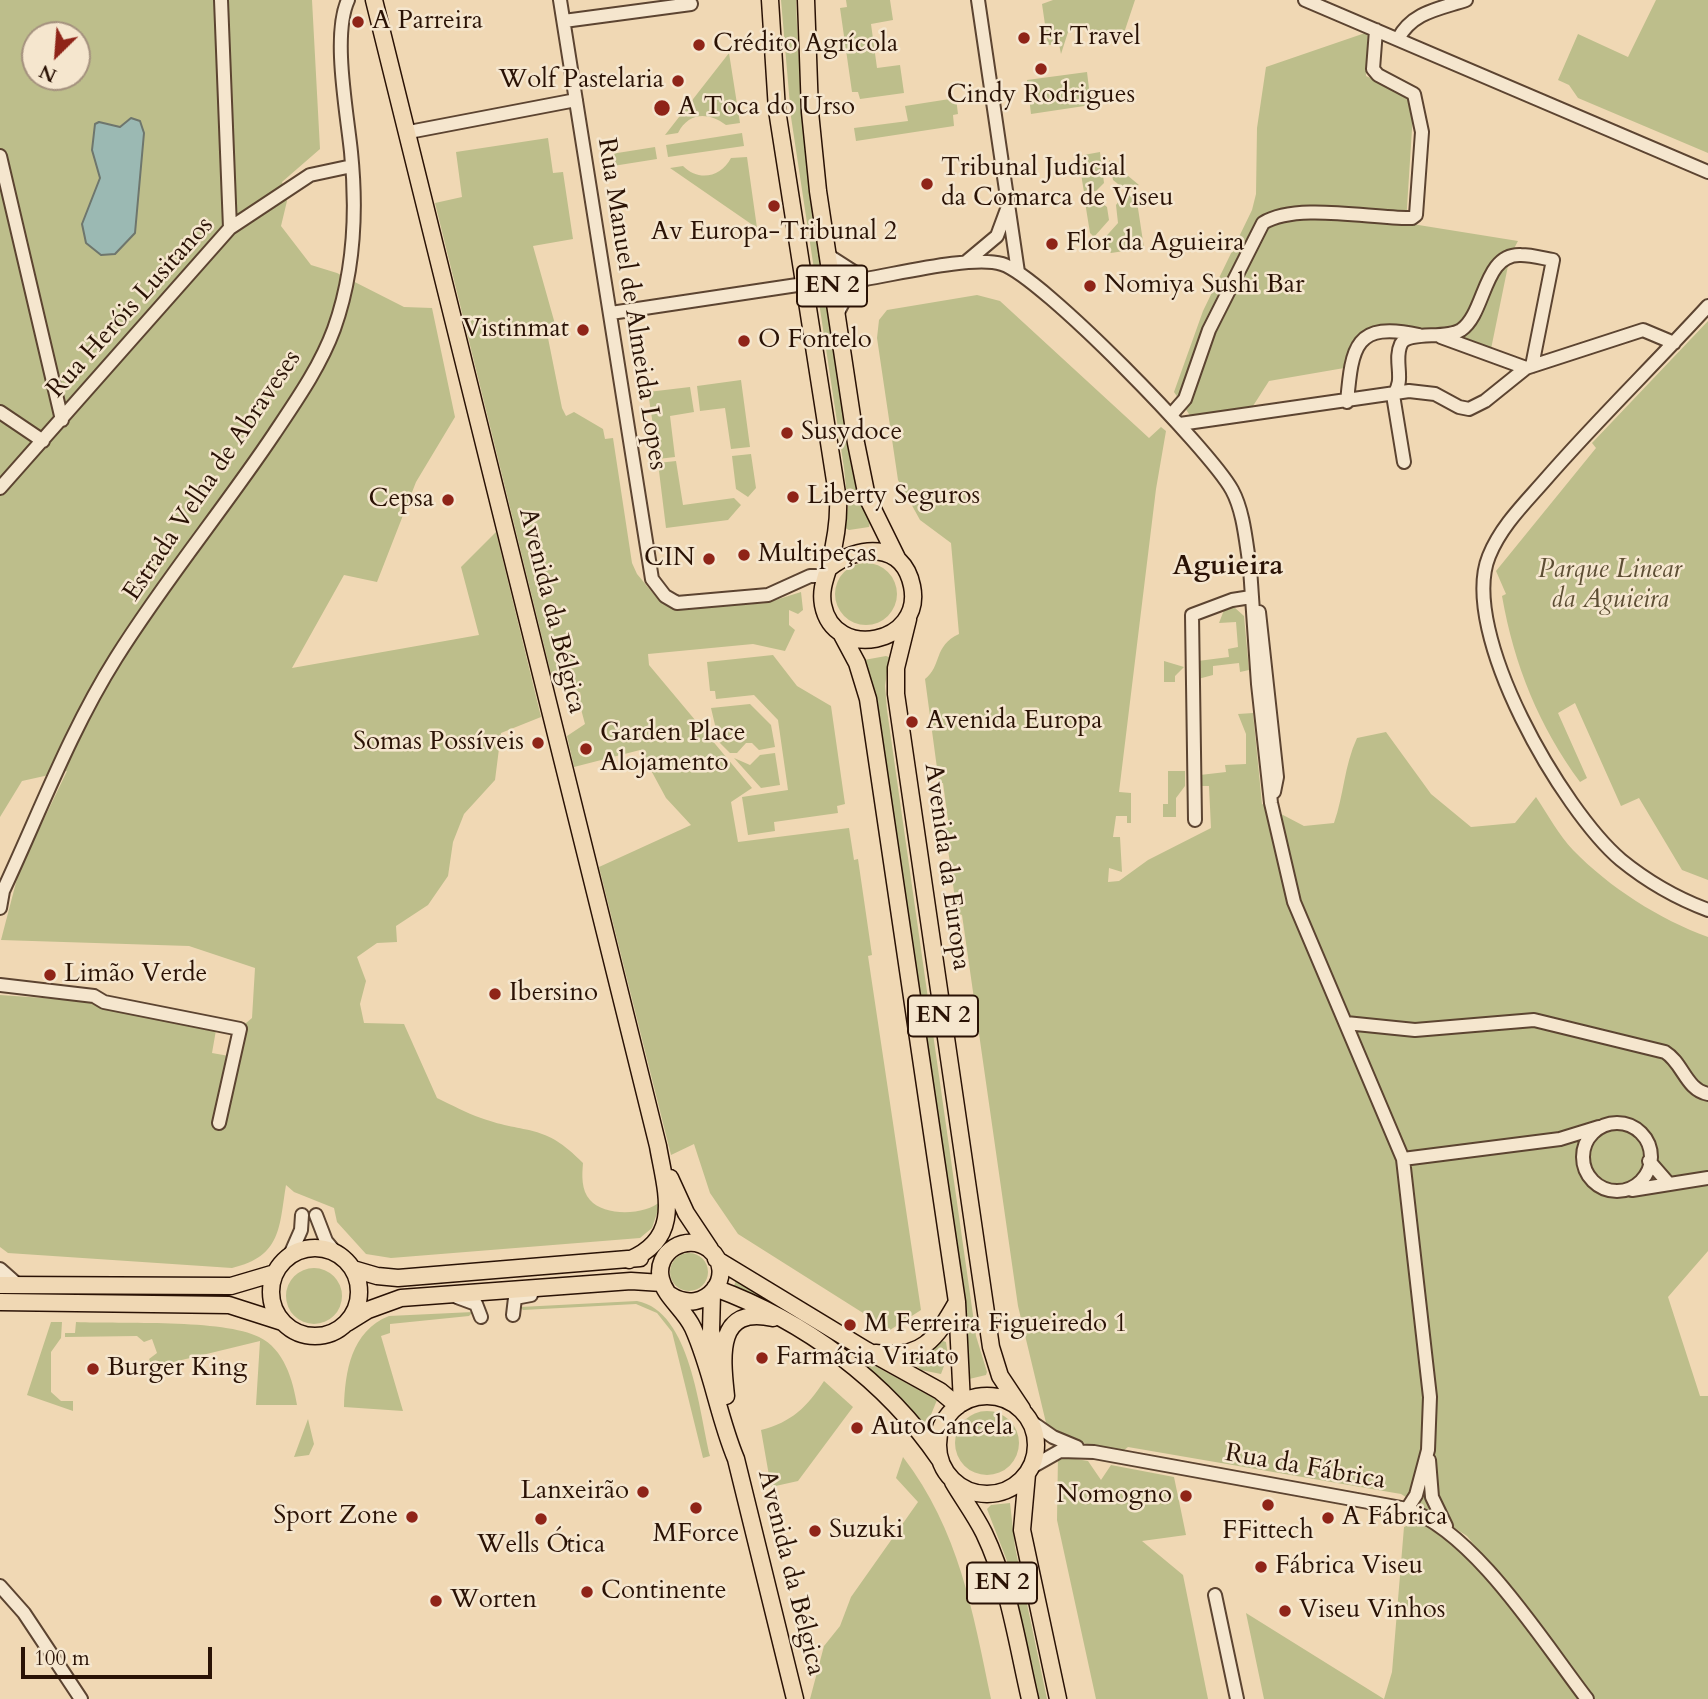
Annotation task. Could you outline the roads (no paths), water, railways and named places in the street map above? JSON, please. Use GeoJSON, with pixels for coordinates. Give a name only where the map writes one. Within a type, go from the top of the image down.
{"type":"FeatureCollection","features":[{"type":"Feature","properties":{"kind":"main road","name":"Avenida da Bélgica"},"geometry":{"type":"LineString","coordinates":[[374,0],[409,132],[658,1146],[667,1219],[658,1241],[645,1253],[629,1260]]}},
{"type":"Feature","properties":{"kind":"main road","name":"EN 2"},"geometry":{"type":"LineString","coordinates":[[770,0],[778,110],[838,500],[835,540],[823,605],[830,621],[841,633]]}},
{"type":"Feature","properties":{"kind":"main road","name":"EN 2"},"geometry":{"type":"LineString","coordinates":[[806,0],[811,124],[826,254],[863,486],[912,582],[914,594],[909,616]]}},
{"type":"Feature","properties":{"kind":"main road"},"geometry":{"type":"LineString","coordinates":[[827,572],[848,554],[861,550],[888,555],[900,563]]}},
{"type":"Feature","properties":{"kind":"main road"},"geometry":{"type":"LineString","coordinates":[[841,633],[855,640],[878,640],[899,629],[909,616]]}},
{"type":"Feature","properties":{"kind":"main road","name":"Avenida da Europa"},"geometry":{"type":"LineString","coordinates":[[909,616],[895,668],[898,704],[991,1347],[1000,1376],[1026,1415]]}},
{"type":"Feature","properties":{"kind":"main road","name":"Avenida da Europa"},"geometry":{"type":"LineString","coordinates":[[841,633],[857,663],[868,699],[957,1302],[960,1404]]}},
{"type":"Feature","properties":{"kind":"main road"},"geometry":{"type":"LineString","coordinates":[[658,1146],[671,1200],[672,1249],[662,1260],[660,1269],[666,1289]]}},
{"type":"Feature","properties":{"kind":"main road"},"geometry":{"type":"LineString","coordinates":[[658,1146],[686,1213],[715,1256]]}},
{"type":"Feature","properties":{"kind":"main road"},"geometry":{"type":"LineString","coordinates":[[282,1322],[271,1298],[275,1273],[290,1255],[313,1248],[336,1253],[353,1269],[377,1276],[398,1278],[629,1260],[700,1244],[866,1350],[960,1404]]}},
{"type":"Feature","properties":{"kind":"main road","name":"Avenida da Bélgica"},"geometry":{"type":"LineString","coordinates":[[715,1256],[720,1274],[714,1291],[711,1331],[737,1442],[736,1459]]}},
{"type":"Feature","properties":{"kind":"main road"},"geometry":{"type":"LineString","coordinates":[[347,1323],[359,1297],[353,1269]]}},
{"type":"Feature","properties":{"kind":"main road"},"geometry":{"type":"LineString","coordinates":[[0,1285],[231,1286],[275,1273]]}},
{"type":"Feature","properties":{"kind":"main road"},"geometry":{"type":"LineString","coordinates":[[0,1302],[229,1305],[282,1322],[293,1331],[307,1336],[336,1332],[387,1301],[631,1281],[666,1289],[687,1302],[705,1298],[714,1291],[746,1299],[784,1321],[870,1380],[917,1427],[946,1470],[968,1489],[989,1494],[1004,1491],[1029,1471]]}},
{"type":"Feature","properties":{"kind":"main road","name":"Avenida da Bélgica"},"geometry":{"type":"LineString","coordinates":[[666,1289],[689,1320],[699,1342],[723,1427],[736,1459],[795,1699]]}},
{"type":"Feature","properties":{"kind":"main road"},"geometry":{"type":"LineString","coordinates":[[866,1350],[897,1355],[924,1346],[939,1332],[957,1302]]}},
{"type":"Feature","properties":{"kind":"main road","name":"Avenida da Bélgica"},"geometry":{"type":"LineString","coordinates":[[726,1396],[723,1358],[724,1341],[729,1331],[737,1322],[749,1317],[760,1315],[784,1321]]}},
{"type":"Feature","properties":{"kind":"main road"},"geometry":{"type":"LineString","coordinates":[[946,1470],[939,1437],[943,1423],[960,1404],[976,1397],[993,1396],[1008,1400],[1026,1415]]}},
{"type":"Feature","properties":{"kind":"main road","name":"EN 2"},"geometry":{"type":"LineString","coordinates":[[1026,1415],[1037,1448],[1029,1471],[1022,1530],[1058,1699]]}},
{"type":"Feature","properties":{"kind":"main road","name":"EN 2"},"geometry":{"type":"LineString","coordinates":[[946,1470],[983,1531],[994,1557],[1007,1598],[1030,1699]]}},
{"type":"Feature","properties":{"kind":"street"},"geometry":{"type":"LineString","coordinates":[[221,0],[230,228]]}},
{"type":"Feature","properties":{"kind":"street","name":"Estrada Velha de Abraveses"},"geometry":{"type":"LineString","coordinates":[[0,908],[3,891],[60,768],[116,659],[233,496],[320,359],[334,329],[351,259],[352,166],[343,90],[342,18],[348,0]]}},
{"type":"Feature","properties":{"kind":"street","name":"Rua Manuel de Almeida Lopes"},"geometry":{"type":"LineString","coordinates":[[560,0],[611,313],[649,573],[657,589],[677,603],[768,595],[810,576],[827,572]]}},
{"type":"Feature","properties":{"kind":"street"},"geometry":{"type":"LineString","coordinates":[[978,0],[1018,272]]}},
{"type":"Feature","properties":{"kind":"street"},"geometry":{"type":"LineString","coordinates":[[1305,0],[1708,172]]}},
{"type":"Feature","properties":{"kind":"street"},"geometry":{"type":"LineString","coordinates":[[1398,39],[1409,23],[1419,15],[1465,0]]}},
{"type":"Feature","properties":{"kind":"street"},"geometry":{"type":"LineString","coordinates":[[564,21],[691,4]]}},
{"type":"Feature","properties":{"kind":"street"},"geometry":{"type":"LineString","coordinates":[[1175,420],[1209,330],[1263,223],[1273,216],[1306,213],[1392,218],[1412,218],[1416,215],[1422,146],[1414,94],[1378,75],[1373,69],[1376,30]]}},
{"type":"Feature","properties":{"kind":"street"},"geometry":{"type":"LineString","coordinates":[[409,132],[576,100]]}},
{"type":"Feature","properties":{"kind":"street"},"geometry":{"type":"LineString","coordinates":[[0,156],[62,420]]}},
{"type":"Feature","properties":{"kind":"street","name":"Rua Heróis Lusitanos"},"geometry":{"type":"LineString","coordinates":[[0,488],[230,228],[310,175],[352,166]]}},
{"type":"Feature","properties":{"kind":"street"},"geometry":{"type":"LineString","coordinates":[[999,263],[995,249],[997,236],[1009,205]]}},
{"type":"Feature","properties":{"kind":"street"},"geometry":{"type":"LineString","coordinates":[[964,264],[997,236]]}},
{"type":"Feature","properties":{"kind":"street"},"geometry":{"type":"LineString","coordinates":[[826,254],[864,279]]}},
{"type":"Feature","properties":{"kind":"street"},"geometry":{"type":"LineString","coordinates":[[1440,337],[1458,332],[1471,322],[1490,276],[1510,256],[1553,260],[1529,367]]}},
{"type":"Feature","properties":{"kind":"street"},"geometry":{"type":"LineString","coordinates":[[836,314],[848,293],[864,279],[964,264],[999,263],[1018,272],[1072,318],[1175,420],[1234,494],[1260,620],[1277,777],[1271,803]]}},
{"type":"Feature","properties":{"kind":"street"},"geometry":{"type":"LineString","coordinates":[[611,313],[804,284]]}},
{"type":"Feature","properties":{"kind":"street"},"geometry":{"type":"LineString","coordinates":[[1708,306],[1562,460],[1506,525],[1488,557],[1483,579],[1485,612],[1493,647],[1508,688],[1533,740],[1566,794],[1620,859],[1682,900],[1708,910]]}},
{"type":"Feature","properties":{"kind":"street"},"geometry":{"type":"LineString","coordinates":[[1347,402],[1352,361],[1362,340],[1387,330],[1440,337],[1529,367]]}},
{"type":"Feature","properties":{"kind":"street"},"geometry":{"type":"LineString","coordinates":[[1175,420],[1347,402],[1393,396],[1409,391],[1427,392],[1469,409],[1485,401],[1529,367],[1643,330],[1674,343]]}},
{"type":"Feature","properties":{"kind":"street"},"geometry":{"type":"LineString","coordinates":[[1404,462],[1393,396],[1399,387],[1401,345],[1410,337],[1423,336]]}},
{"type":"Feature","properties":{"kind":"street"},"geometry":{"type":"LineString","coordinates":[[0,411],[43,441]]}},
{"type":"Feature","properties":{"kind":"street"},"geometry":{"type":"LineString","coordinates":[[1250,568],[1271,803],[1294,902],[1311,948],[1346,1023],[1403,1159],[1430,1397],[1428,1450],[1432,1497],[1439,1516],[1454,1537]]}},
{"type":"Feature","properties":{"kind":"street"},"geometry":{"type":"LineString","coordinates":[[1195,820],[1192,615],[1232,600],[1251,597]]}},
{"type":"Feature","properties":{"kind":"street"},"geometry":{"type":"LineString","coordinates":[[0,985],[94,996],[104,1002],[240,1029],[219,1123]]}},
{"type":"Feature","properties":{"kind":"street"},"geometry":{"type":"LineString","coordinates":[[1346,1023],[1415,1030],[1524,1020],[1546,1022],[1665,1052],[1674,1058],[1696,1090],[1708,1094]]}},
{"type":"Feature","properties":{"kind":"street"},"geometry":{"type":"LineString","coordinates":[[1403,1159],[1560,1139],[1609,1123],[1631,1125],[1646,1140],[1649,1161],[1643,1179],[1626,1191]]}},
{"type":"Feature","properties":{"kind":"street"},"geometry":{"type":"LineString","coordinates":[[1585,1153],[1592,1134],[1599,1127]]}},
{"type":"Feature","properties":{"kind":"street"},"geometry":{"type":"LineString","coordinates":[[1560,1139],[1576,1144],[1585,1153],[1592,1180],[1603,1188],[1626,1191],[1708,1178]]}},
{"type":"Feature","properties":{"kind":"street"},"geometry":{"type":"LineString","coordinates":[[1649,1161],[1669,1184]]}},
{"type":"Feature","properties":{"kind":"street"},"geometry":{"type":"LineString","coordinates":[[290,1255],[301,1230],[302,1214]]}},
{"type":"Feature","properties":{"kind":"street"},"geometry":{"type":"LineString","coordinates":[[316,1216],[326,1241],[336,1253]]}},
{"type":"Feature","properties":{"kind":"street"},"geometry":{"type":"LineString","coordinates":[[0,1269],[18,1285]]}},
{"type":"Feature","properties":{"kind":"street"},"geometry":{"type":"LineString","coordinates":[[513,1315],[513,1301],[518,1296],[564,1293],[578,1285]]}},
{"type":"Feature","properties":{"kind":"street"},"geometry":{"type":"LineString","coordinates":[[443,1295],[473,1302],[478,1306],[481,1317]]}},
{"type":"Feature","properties":{"kind":"street"},"geometry":{"type":"LineString","coordinates":[[1026,1415],[1060,1440],[1094,1452]]}},
{"type":"Feature","properties":{"kind":"street"},"geometry":{"type":"LineString","coordinates":[[1407,1508],[1416,1495],[1428,1450]]}},
{"type":"Feature","properties":{"kind":"street"},"geometry":{"type":"LineString","coordinates":[[1029,1471],[1060,1451],[1094,1452]]}},
{"type":"Feature","properties":{"kind":"street","name":"Rua da Fábrica"},"geometry":{"type":"LineString","coordinates":[[1094,1452],[1407,1508],[1424,1515],[1454,1537],[1486,1571],[1587,1699]]}},
{"type":"Feature","properties":{"kind":"street"},"geometry":{"type":"LineString","coordinates":[[0,1586],[24,1613],[81,1699]]}},
{"type":"Feature","properties":{"kind":"street"},"geometry":{"type":"LineString","coordinates":[[1215,1595],[1237,1699]]}},
{"type":"Feature","properties":{"kind":"water"},"geometry":{"type":"Polygon","coordinates":[[[131,118],[140,121],[144,133],[135,233],[115,254],[101,255],[86,243],[82,224],[100,178],[92,150],[95,124],[99,122],[120,127],[131,118]]]}},
{"type":"Feature","properties":{"kind":"place","name":"A Parreira"},"geometry":{"type":"Point","coordinates":[358,22]}},
{"type":"Feature","properties":{"kind":"place","name":"Fr Travel"},"geometry":{"type":"Point","coordinates":[1024,38]}},
{"type":"Feature","properties":{"kind":"place","name":"Crédito Agrícola"},"geometry":{"type":"Point","coordinates":[699,45]}},
{"type":"Feature","properties":{"kind":"place","name":"Cindy Rodrigues"},"geometry":{"type":"Point","coordinates":[1041,69]}},
{"type":"Feature","properties":{"kind":"place","name":"Wolf Pastelaria"},"geometry":{"type":"Point","coordinates":[678,81]}},
{"type":"Feature","properties":{"kind":"place","name":"A Toca do Urso"},"geometry":{"type":"Point","coordinates":[662,108]}},
{"type":"Feature","properties":{"kind":"place","name":"Tribunal Judicial da Comarca de Viseu"},"geometry":{"type":"Point","coordinates":[927,184]}},
{"type":"Feature","properties":{"kind":"place","name":"Av Europa-Tribunal 2"},"geometry":{"type":"Point","coordinates":[774,206]}},
{"type":"Feature","properties":{"kind":"place","name":"Flor da Aguieira"},"geometry":{"type":"Point","coordinates":[1052,244]}},
{"type":"Feature","properties":{"kind":"place","name":"Nomiya Sushi Bar"},"geometry":{"type":"Point","coordinates":[1090,286]}},
{"type":"Feature","properties":{"kind":"place","name":"Vistinmat"},"geometry":{"type":"Point","coordinates":[583,330]}},
{"type":"Feature","properties":{"kind":"place","name":"O Fontelo"},"geometry":{"type":"Point","coordinates":[744,341]}},
{"type":"Feature","properties":{"kind":"place","name":"Susydoce"},"geometry":{"type":"Point","coordinates":[787,433]}},
{"type":"Feature","properties":{"kind":"place","name":"Liberty Seguros"},"geometry":{"type":"Point","coordinates":[793,497]}},
{"type":"Feature","properties":{"kind":"place","name":"Cepsa"},"geometry":{"type":"Point","coordinates":[448,500]}},
{"type":"Feature","properties":{"kind":"place","name":"Multipeças"},"geometry":{"type":"Point","coordinates":[744,555]}},
{"type":"Feature","properties":{"kind":"place","name":"CIN"},"geometry":{"type":"Point","coordinates":[709,559]}},
{"type":"Feature","properties":{"kind":"place","name":"Avenida Europa"},"geometry":{"type":"Point","coordinates":[912,722]}},
{"type":"Feature","properties":{"kind":"place","name":"Somas Possíveis"},"geometry":{"type":"Point","coordinates":[538,743]}},
{"type":"Feature","properties":{"kind":"place","name":"Garden Place Alojamento"},"geometry":{"type":"Point","coordinates":[586,749]}},
{"type":"Feature","properties":{"kind":"place","name":"Limão Verde"},"geometry":{"type":"Point","coordinates":[50,975]}},
{"type":"Feature","properties":{"kind":"place","name":"Ibersino"},"geometry":{"type":"Point","coordinates":[495,994]}},
{"type":"Feature","properties":{"kind":"place","name":"M Ferreira Figueiredo 1"},"geometry":{"type":"Point","coordinates":[850,1325]}},
{"type":"Feature","properties":{"kind":"place","name":"Farmácia Viriato"},"geometry":{"type":"Point","coordinates":[762,1358]}},
{"type":"Feature","properties":{"kind":"place","name":"Burger King"},"geometry":{"type":"Point","coordinates":[93,1369]}},
{"type":"Feature","properties":{"kind":"place","name":"AutoCancela"},"geometry":{"type":"Point","coordinates":[857,1428]}},
{"type":"Feature","properties":{"kind":"place","name":"Lanxeirão"},"geometry":{"type":"Point","coordinates":[643,1492]}},
{"type":"Feature","properties":{"kind":"place","name":"Nomogno"},"geometry":{"type":"Point","coordinates":[1186,1496]}},
{"type":"Feature","properties":{"kind":"place","name":"FFittech"},"geometry":{"type":"Point","coordinates":[1268,1505]}},
{"type":"Feature","properties":{"kind":"place","name":"MForce"},"geometry":{"type":"Point","coordinates":[696,1508]}},
{"type":"Feature","properties":{"kind":"place","name":"Sport Zone"},"geometry":{"type":"Point","coordinates":[412,1517]}},
{"type":"Feature","properties":{"kind":"place","name":"A Fábrica"},"geometry":{"type":"Point","coordinates":[1328,1518]}},
{"type":"Feature","properties":{"kind":"place","name":"Wells Ótica"},"geometry":{"type":"Point","coordinates":[541,1519]}},
{"type":"Feature","properties":{"kind":"place","name":"Suzuki"},"geometry":{"type":"Point","coordinates":[815,1531]}},
{"type":"Feature","properties":{"kind":"place","name":"Fábrica Viseu"},"geometry":{"type":"Point","coordinates":[1261,1567]}},
{"type":"Feature","properties":{"kind":"place","name":"Continente"},"geometry":{"type":"Point","coordinates":[587,1592]}},
{"type":"Feature","properties":{"kind":"place","name":"Worten"},"geometry":{"type":"Point","coordinates":[436,1601]}},
{"type":"Feature","properties":{"kind":"place","name":"Viseu Vinhos"},"geometry":{"type":"Point","coordinates":[1285,1611]}},
{"type":"Feature","properties":{"kind":"district","name":"Aguieira"},"geometry":{"type":"Point","coordinates":[1228,568]}},
{"type":"Feature","properties":{"kind":"park label","name":"Parque Linear da Aguieira"},"geometry":{"type":"Point","coordinates":[1610,586]}}]}
